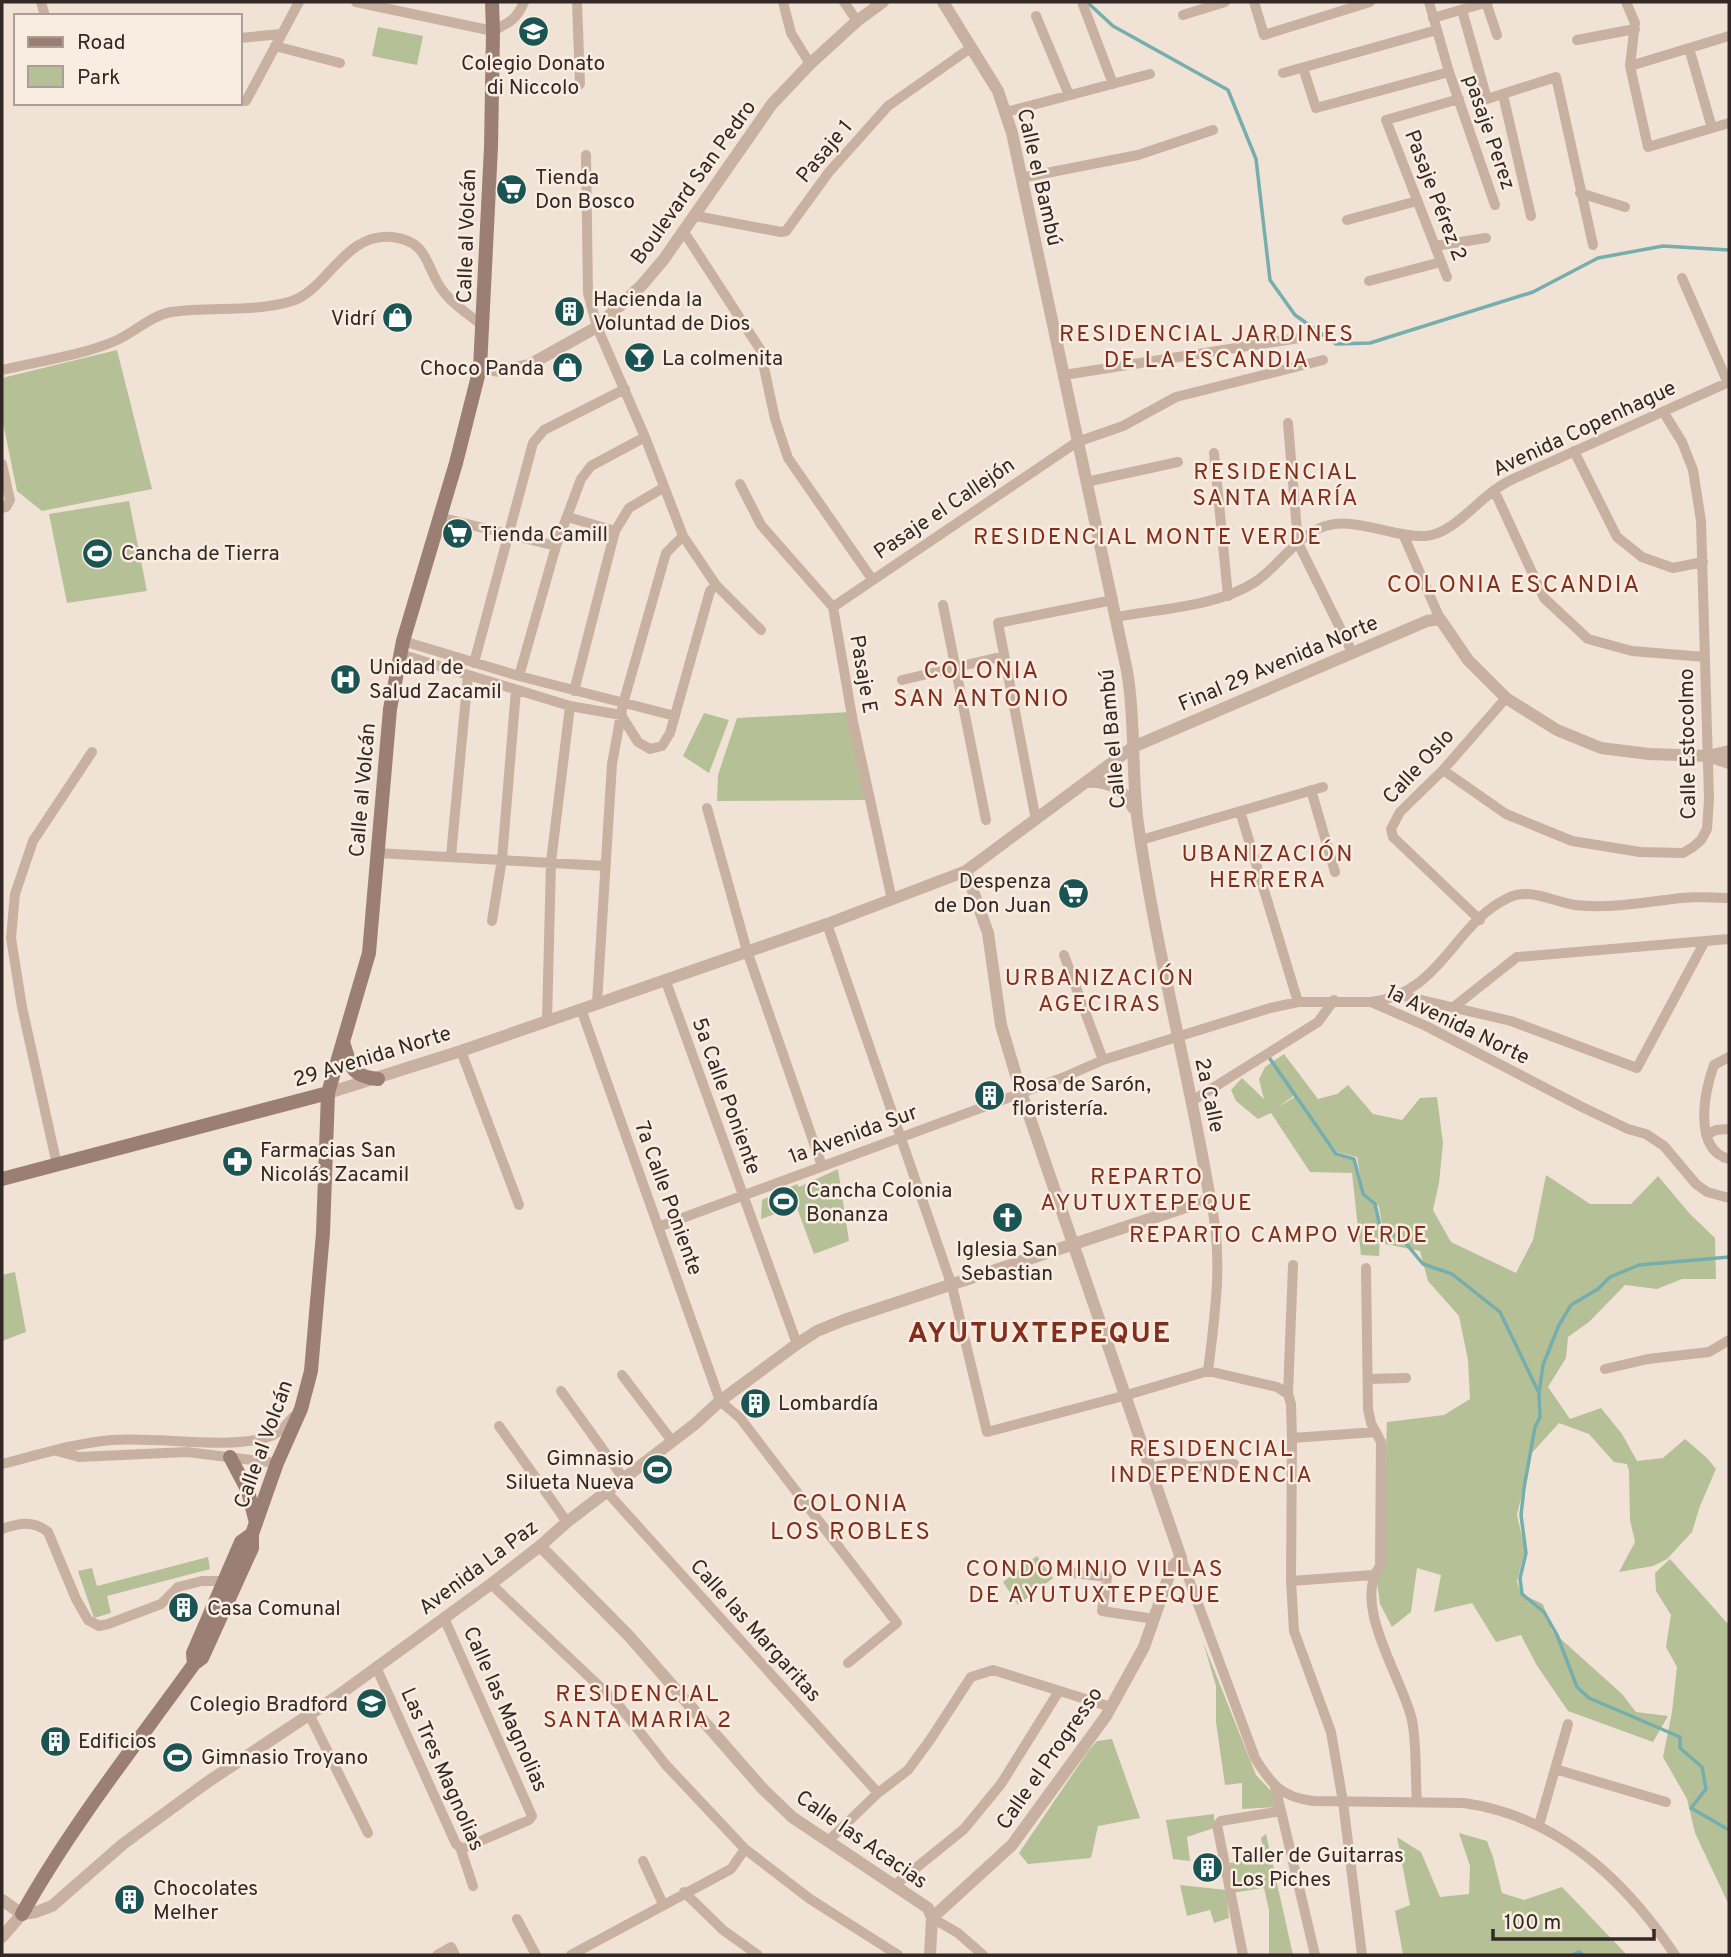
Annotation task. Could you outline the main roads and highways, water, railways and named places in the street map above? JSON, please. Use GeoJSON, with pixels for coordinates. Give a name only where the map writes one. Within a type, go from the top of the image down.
{"type":"FeatureCollection","features":[{"type":"Feature","properties":{"kind":"main road","name":"Calle al Volcán"},"geometry":{"type":"LineString","coordinates":[[22,1914],[43,1876],[194,1664],[202,1658],[252,1548],[254,1529],[277,1463],[301,1409],[311,1371],[319,1303],[328,1093],[369,953],[390,709],[402,648],[480,368],[492,2]]}},
{"type":"Feature","properties":{"kind":"main road"},"geometry":{"type":"LineString","coordinates":[[343,1042],[354,1072],[363,1078],[378,1079]]}},
{"type":"Feature","properties":{"kind":"main road","name":"29 Avenida Norte"},"geometry":{"type":"LineString","coordinates":[[2,1179],[328,1093]]}},
{"type":"Feature","properties":{"kind":"main road"},"geometry":{"type":"LineString","coordinates":[[230,1457],[248,1491],[254,1529]]}},
{"type":"Feature","properties":{"kind":"main road","name":"Calle al Volcán"},"geometry":{"type":"LineString","coordinates":[[194,1664],[193,1653],[223,1581],[241,1542],[254,1529]]}},
{"type":"Feature","properties":{"kind":"waterway"},"geometry":{"type":"LineString","coordinates":[[1087,2],[1113,26],[1228,90],[1256,159],[1270,280],[1295,315],[1336,344],[1370,343],[1533,292],[1598,258],[1663,246],[1729,250]]}},
{"type":"Feature","properties":{"kind":"waterway"},"geometry":{"type":"LineString","coordinates":[[1268,1056],[1336,1154],[1354,1159],[1363,1194],[1375,1204],[1380,1226],[1403,1240],[1423,1264],[1452,1274],[1500,1312],[1538,1391]]}},
{"type":"Feature","properties":{"kind":"waterway"},"geometry":{"type":"LineString","coordinates":[[1729,1257],[1639,1265],[1610,1277],[1598,1289],[1571,1305],[1559,1325],[1543,1365],[1539,1393],[1540,1417],[1535,1427],[1521,1515],[1526,1553],[1520,1578],[1522,1594],[1544,1612],[1557,1635],[1577,1687],[1589,1698],[1680,1737],[1680,1748],[1702,1767],[1706,1789],[1691,1808],[1729,1830]]}},
{"type":"Feature","properties":{"kind":"waterway"},"geometry":{"type":"LineString","coordinates":[[1572,1955],[1579,1952],[1583,1955]]}},
{"type":"Feature","properties":{"kind":"place","name":"Colegio Donato di Niccolo"},"geometry":{"type":"Point","coordinates":[533,31]}},
{"type":"Feature","properties":{"kind":"place","name":"Tienda Don Bosco"},"geometry":{"type":"Point","coordinates":[512,189]}},
{"type":"Feature","properties":{"kind":"place","name":"Hacienda la Voluntad de Dios"},"geometry":{"type":"Point","coordinates":[570,311]}},
{"type":"Feature","properties":{"kind":"place","name":"Vidrí"},"geometry":{"type":"Point","coordinates":[398,318]}},
{"type":"Feature","properties":{"kind":"place","name":"La colmenita"},"geometry":{"type":"Point","coordinates":[639,358]}},
{"type":"Feature","properties":{"kind":"place","name":"Choco Panda"},"geometry":{"type":"Point","coordinates":[567,368]}},
{"type":"Feature","properties":{"kind":"place","name":"Tienda Camill"},"geometry":{"type":"Point","coordinates":[457,534]}},
{"type":"Feature","properties":{"kind":"place","name":"Cancha de Tierra"},"geometry":{"type":"Point","coordinates":[98,553]}},
{"type":"Feature","properties":{"kind":"place","name":"Unidad de Salud Zacamil"},"geometry":{"type":"Point","coordinates":[346,679]}},
{"type":"Feature","properties":{"kind":"place","name":"Despenza de Don Juan"},"geometry":{"type":"Point","coordinates":[1074,893]}},
{"type":"Feature","properties":{"kind":"place","name":"Rosa de Sarón, floristería."},"geometry":{"type":"Point","coordinates":[989,1096]}},
{"type":"Feature","properties":{"kind":"place","name":"Farmacias San Nicolás Zacamil"},"geometry":{"type":"Point","coordinates":[237,1162]}},
{"type":"Feature","properties":{"kind":"place","name":"Cancha Colonia Bonanza"},"geometry":{"type":"Point","coordinates":[783,1202]}},
{"type":"Feature","properties":{"kind":"place","name":"Iglesia San Sebastian"},"geometry":{"type":"Point","coordinates":[1007,1217]}},
{"type":"Feature","properties":{"kind":"place","name":"Lombardía"},"geometry":{"type":"Point","coordinates":[755,1403]}},
{"type":"Feature","properties":{"kind":"place","name":"Gimnasio Silueta Nueva"},"geometry":{"type":"Point","coordinates":[657,1470]}},
{"type":"Feature","properties":{"kind":"place","name":"Casa Comunal"},"geometry":{"type":"Point","coordinates":[184,1608]}},
{"type":"Feature","properties":{"kind":"place","name":"Colegio Bradford"},"geometry":{"type":"Point","coordinates":[371,1704]}},
{"type":"Feature","properties":{"kind":"place","name":"Edificios"},"geometry":{"type":"Point","coordinates":[55,1741]}},
{"type":"Feature","properties":{"kind":"place","name":"Gimnasio Troyano"},"geometry":{"type":"Point","coordinates":[178,1757]}},
{"type":"Feature","properties":{"kind":"place","name":"Taller de Guitarras Los Piches"},"geometry":{"type":"Point","coordinates":[1208,1867]}},
{"type":"Feature","properties":{"kind":"place","name":"Chocolates Melher"},"geometry":{"type":"Point","coordinates":[130,1900]}},
{"type":"Feature","properties":{"kind":"district","name":"RESIDENCIAL JARDINES DE LA ESCANDIA"},"geometry":{"type":"Point","coordinates":[1207,346]}},
{"type":"Feature","properties":{"kind":"district","name":"RESIDENCIAL SANTA MARÍA"},"geometry":{"type":"Point","coordinates":[1276,484]}},
{"type":"Feature","properties":{"kind":"district","name":"RESIDENCIAL MONTE VERDE"},"geometry":{"type":"Point","coordinates":[1148,536]}},
{"type":"Feature","properties":{"kind":"district","name":"COLONIA ESCANDIA"},"geometry":{"type":"Point","coordinates":[1514,584]}},
{"type":"Feature","properties":{"kind":"district","name":"COLONIA SAN ANTONIO"},"geometry":{"type":"Point","coordinates":[982,684]}},
{"type":"Feature","properties":{"kind":"district","name":"UBANIZACIÓN HERRERA"},"geometry":{"type":"Point","coordinates":[1268,866]}},
{"type":"Feature","properties":{"kind":"district","name":"URBANIZACIÓN AGECIRAS"},"geometry":{"type":"Point","coordinates":[1100,990]}},
{"type":"Feature","properties":{"kind":"district","name":"REPARTO AYUTUXTEPEQUE"},"geometry":{"type":"Point","coordinates":[1147,1189]}},
{"type":"Feature","properties":{"kind":"district","name":"REPARTO CAMPO VERDE"},"geometry":{"type":"Point","coordinates":[1279,1234]}},
{"type":"Feature","properties":{"kind":"district","name":"AYUTUXTEPEQUE"},"geometry":{"type":"Point","coordinates":[1040,1332]}},
{"type":"Feature","properties":{"kind":"district","name":"RESIDENCIAL INDEPENDENCIA"},"geometry":{"type":"Point","coordinates":[1212,1461]}},
{"type":"Feature","properties":{"kind":"district","name":"COLONIA LOS ROBLES"},"geometry":{"type":"Point","coordinates":[851,1517]}},
{"type":"Feature","properties":{"kind":"district","name":"CONDOMINIO VILLAS DE AYUTUXTEPEQUE"},"geometry":{"type":"Point","coordinates":[1095,1581]}},
{"type":"Feature","properties":{"kind":"district","name":"RESIDENCIAL SANTA MARIA 2"},"geometry":{"type":"Point","coordinates":[638,1706]}}]}
